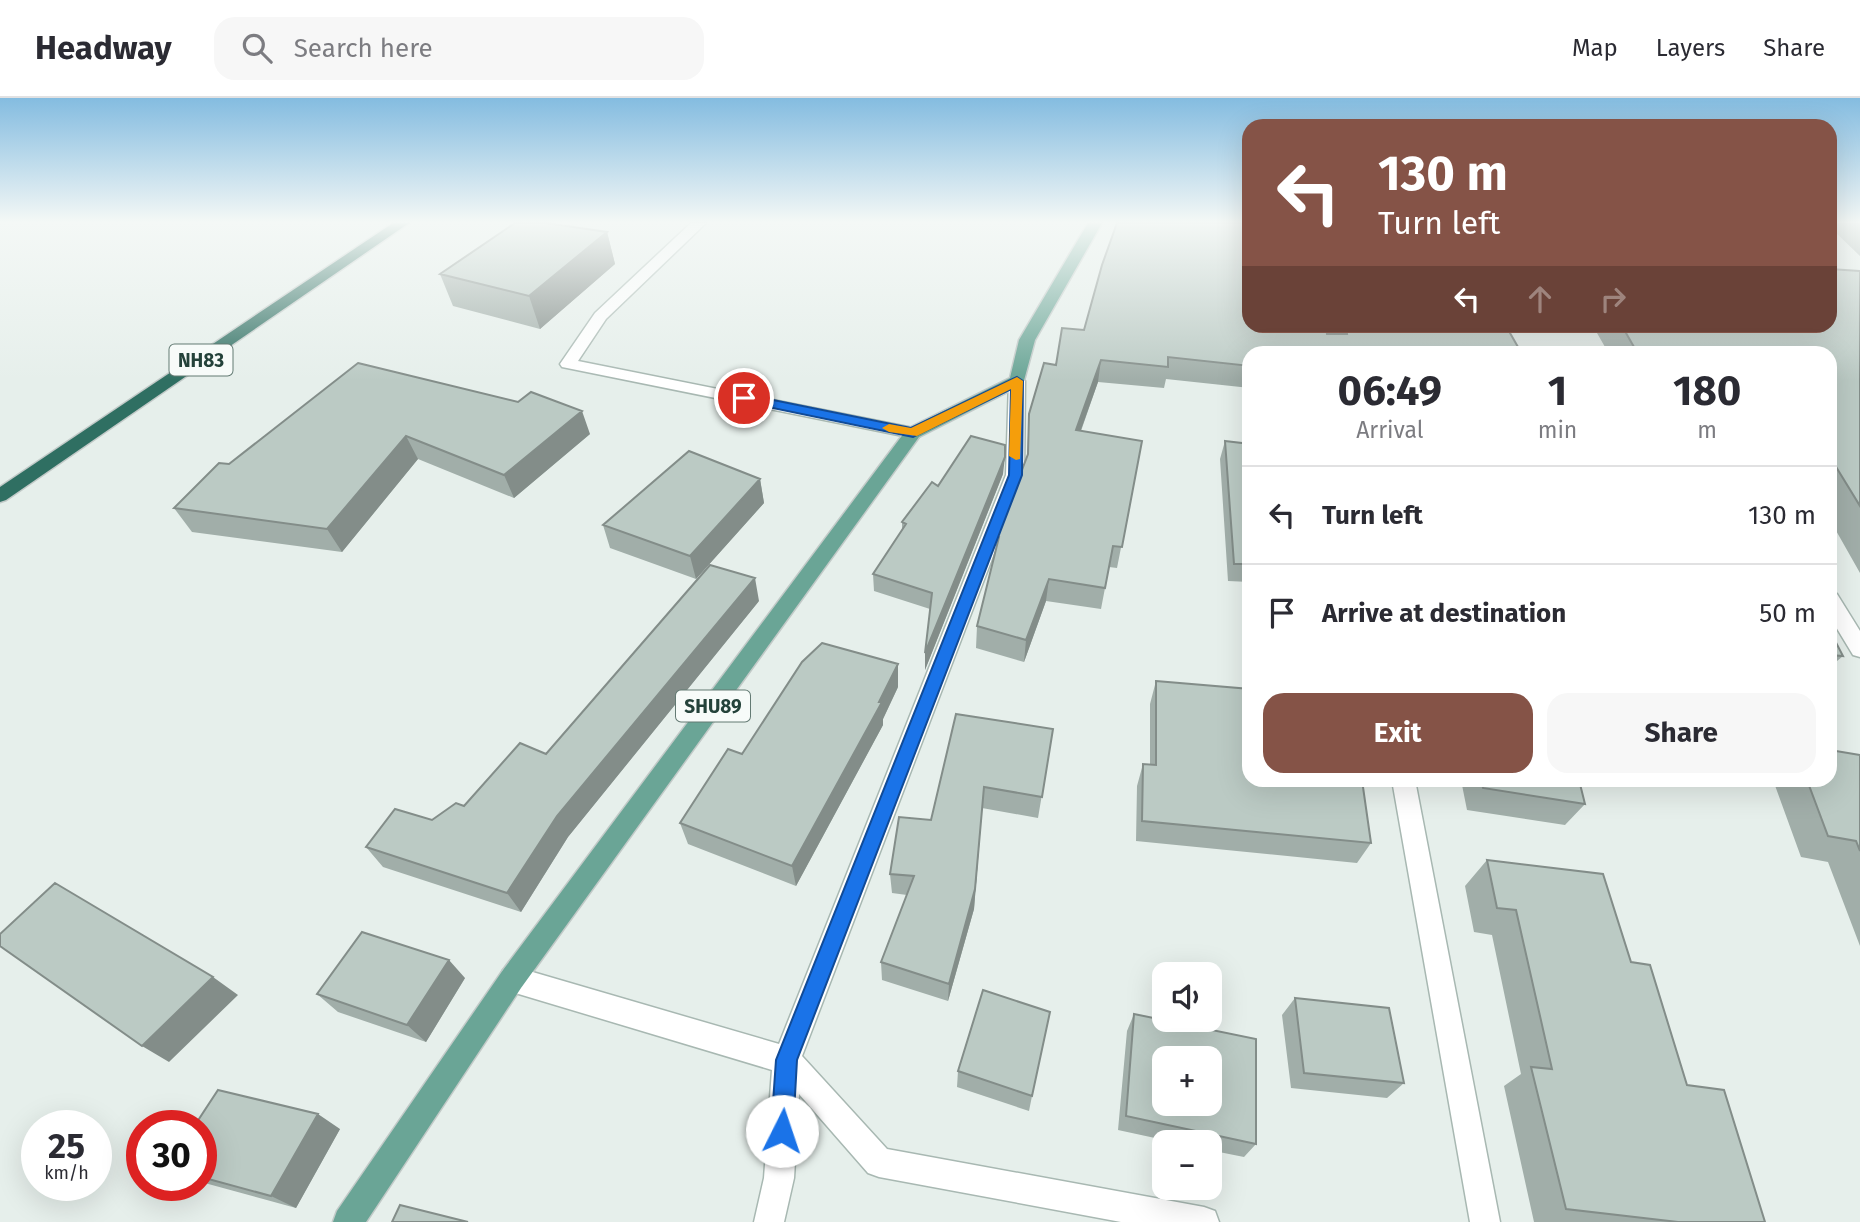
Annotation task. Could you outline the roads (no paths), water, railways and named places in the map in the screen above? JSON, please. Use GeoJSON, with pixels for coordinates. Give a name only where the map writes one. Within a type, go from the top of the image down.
{"type":"FeatureCollection","features":[{"type":"Feature","properties":{"kind":"highway","name":"NH83"},"geometry":{"type":"LineString","coordinates":[[0,496],[325,275]]}},
{"type":"Feature","properties":{"kind":"main road"},"geometry":{"type":"LineString","coordinates":[[1017,381],[1027,340],[1065,275]]}},
{"type":"Feature","properties":{"kind":"main road","name":"SHU89"},"geometry":{"type":"LineString","coordinates":[[348,1222],[512,979],[913,433],[1017,381]]}},
{"type":"Feature","properties":{"kind":"street"},"geometry":{"type":"LineString","coordinates":[[643,275],[600,316],[568,364],[913,433]]}},
{"type":"Feature","properties":{"kind":"street"},"geometry":{"type":"LineString","coordinates":[[769,1222],[779,1178],[787,1060],[1016,475],[1017,381]]}},
{"type":"Feature","properties":{"kind":"street"},"geometry":{"type":"LineString","coordinates":[[1837,611],[1860,649]]}},
{"type":"Feature","properties":{"kind":"street"},"geometry":{"type":"LineString","coordinates":[[1404,787],[1485,1222]]}},
{"type":"Feature","properties":{"kind":"street"},"geometry":{"type":"LineString","coordinates":[[512,979],[787,1060],[879,1162],[1204,1222]]}}]}
